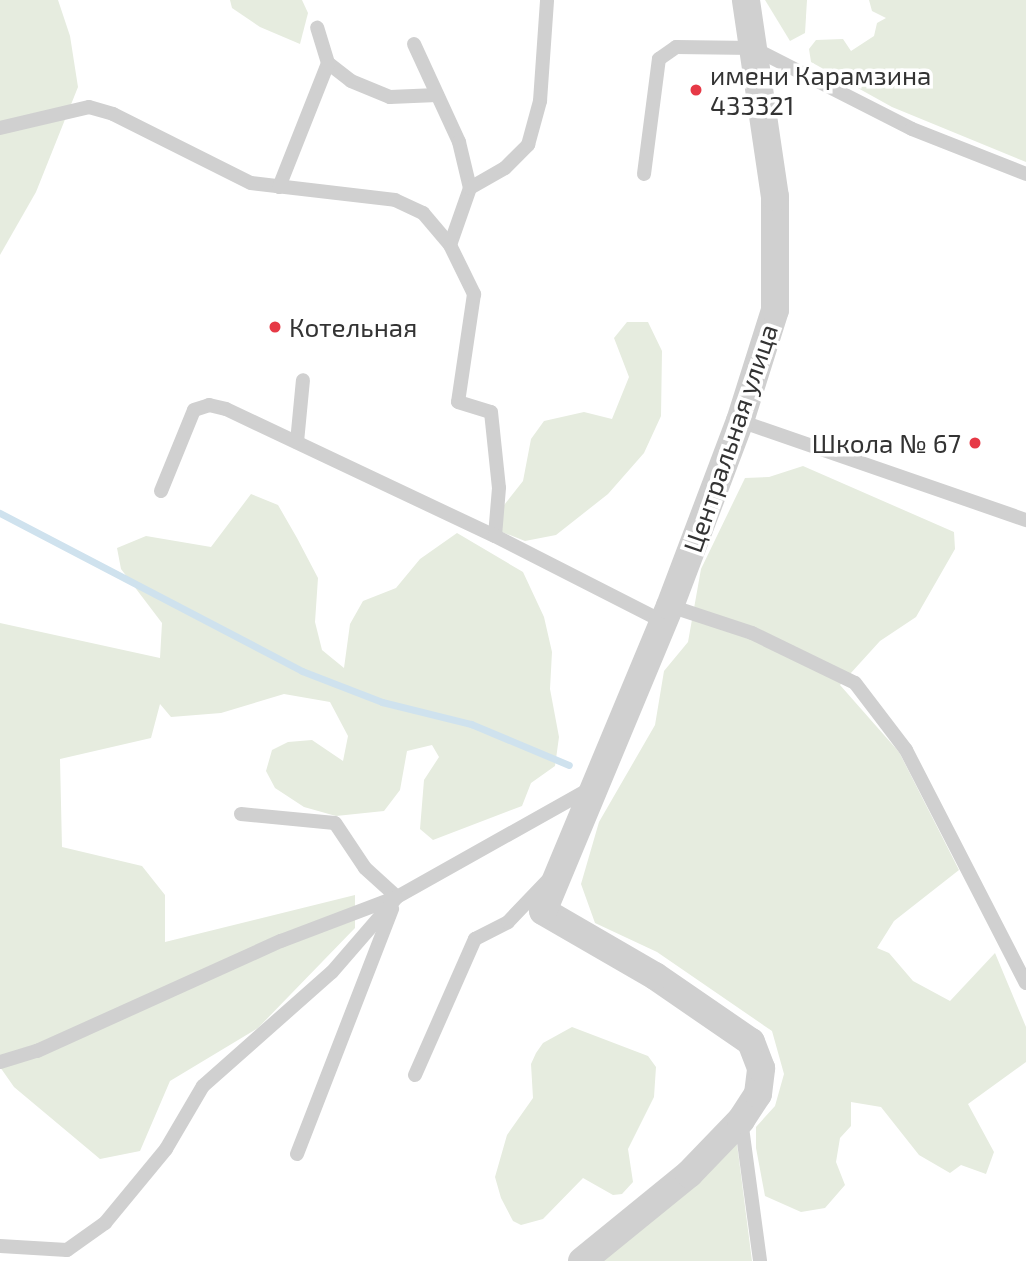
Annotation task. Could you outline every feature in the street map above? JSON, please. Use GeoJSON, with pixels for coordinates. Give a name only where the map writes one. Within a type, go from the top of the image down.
{"type":"FeatureCollection","features":[{"type":"Feature","properties":{"kind":"street","name":"Центральная улица"},"geometry":{"type":"LineString","coordinates":[[741,1120],[758,1094],[761,1068],[751,1042],[654,976],[543,911],[599,784],[667,614],[740,421],[775,310],[775,197],[746,0]]}},
{"type":"Feature","properties":{"kind":"street"},"geometry":{"type":"LineString","coordinates":[[582,1261],[689,1174],[741,1120]]}},
{"type":"Feature","properties":{"kind":"lane"},"geometry":{"type":"LineString","coordinates":[[470,188],[505,168],[528,145],[540,101],[547,0]]}},
{"type":"Feature","properties":{"kind":"lane"},"geometry":{"type":"LineString","coordinates":[[317,28],[328,63],[360,85],[390,97],[437,95]]}},
{"type":"Feature","properties":{"kind":"lane"},"geometry":{"type":"LineString","coordinates":[[414,44],[459,142],[470,188],[450,245]]}},
{"type":"Feature","properties":{"kind":"lane"},"geometry":{"type":"LineString","coordinates":[[644,174],[659,59],[676,47],[753,48],[916,131],[1026,174]]}},
{"type":"Feature","properties":{"kind":"lane"},"geometry":{"type":"LineString","coordinates":[[279,187],[328,63]]}},
{"type":"Feature","properties":{"kind":"lane"},"geometry":{"type":"LineString","coordinates":[[0,128],[89,107],[113,114],[226,175],[279,187],[395,200],[423,213],[450,245],[474,294],[458,402],[491,412],[499,488],[495,536]]}},
{"type":"Feature","properties":{"kind":"lane"},"geometry":{"type":"LineString","coordinates":[[297,442],[303,380]]}},
{"type":"Feature","properties":{"kind":"lane"},"geometry":{"type":"LineString","coordinates":[[161,491],[194,410],[209,405],[297,442],[667,614],[752,633],[855,683],[906,750],[1026,984]]}},
{"type":"Feature","properties":{"kind":"lane"},"geometry":{"type":"LineString","coordinates":[[740,421],[1026,520]]}},
{"type":"Feature","properties":{"kind":"lane"},"geometry":{"type":"LineString","coordinates":[[0,1062],[37,1051],[281,941],[397,897],[599,784]]}},
{"type":"Feature","properties":{"kind":"lane"},"geometry":{"type":"LineString","coordinates":[[242,814],[335,823],[365,868],[397,897]]}},
{"type":"Feature","properties":{"kind":"lane"},"geometry":{"type":"LineString","coordinates":[[415,1075],[475,939],[508,922],[562,864]]}},
{"type":"Feature","properties":{"kind":"lane"},"geometry":{"type":"LineString","coordinates":[[297,1154],[397,897]]}},
{"type":"Feature","properties":{"kind":"lane"},"geometry":{"type":"LineString","coordinates":[[0,1246],[67,1250],[105,1223],[166,1149],[203,1086],[332,972],[397,897]]}},
{"type":"Feature","properties":{"kind":"lane"},"geometry":{"type":"LineString","coordinates":[[741,1120],[760,1261]]}},
{"type":"Feature","properties":{"kind":"shaded area"},"geometry":{"type":"Polygon","coordinates":[[[0,0],[58,0],[70,36],[78,87],[36,192],[0,255],[0,0]]]}},
{"type":"Feature","properties":{"kind":"shaded area"},"geometry":{"type":"Polygon","coordinates":[[[230,0],[302,0],[308,13],[300,44],[260,27],[232,8],[230,0]]]}},
{"type":"Feature","properties":{"kind":"shaded area"},"geometry":{"type":"Polygon","coordinates":[[[765,0],[807,0],[805,33],[790,41],[765,0]]]}},
{"type":"Feature","properties":{"kind":"shaded area"},"geometry":{"type":"Polygon","coordinates":[[[869,0],[1026,0],[1026,162],[892,107],[811,62],[809,49],[816,40],[843,39],[851,51],[874,36],[877,23],[886,18],[872,11],[869,0]]]}},
{"type":"Feature","properties":{"kind":"shaded area"},"geometry":{"type":"Polygon","coordinates":[[[627,322],[648,322],[662,351],[661,416],[644,453],[608,494],[556,535],[525,541],[502,532],[501,509],[523,481],[531,439],[544,421],[584,412],[612,419],[629,377],[614,338],[627,322]]]}},
{"type":"Feature","properties":{"kind":"shaded area"},"geometry":{"type":"Polygon","coordinates":[[[803,466],[954,532],[955,549],[916,617],[880,641],[840,685],[899,752],[959,870],[894,921],[877,948],[889,953],[913,981],[950,1001],[995,953],[1026,1027],[1026,1062],[968,1104],[994,1152],[986,1174],[961,1165],[950,1173],[919,1155],[881,1107],[851,1102],[851,1126],[840,1138],[836,1162],[845,1185],[825,1208],[801,1212],[765,1196],[756,1148],[756,1127],[775,1106],[784,1074],[772,1031],[657,952],[595,923],[581,884],[599,822],[655,725],[664,671],[688,642],[701,569],[745,478],[769,477],[803,466]]]}},
{"type":"Feature","properties":{"kind":"shaded area"},"geometry":{"type":"Polygon","coordinates":[[[251,494],[278,505],[297,538],[318,578],[315,622],[322,650],[344,668],[350,624],[363,601],[396,588],[420,559],[457,533],[523,572],[544,617],[552,652],[550,689],[559,737],[555,766],[531,783],[522,806],[433,840],[420,829],[424,780],[439,757],[432,745],[407,751],[400,790],[384,811],[336,816],[304,807],[275,788],[266,771],[272,750],[288,742],[312,740],[343,761],[348,736],[330,702],[284,694],[221,713],[171,717],[160,704],[151,738],[60,759],[62,847],[142,866],[165,895],[165,942],[355,895],[355,928],[258,1028],[170,1081],[140,1151],[100,1159],[14,1087],[0,1067],[0,623],[160,658],[162,623],[121,569],[117,548],[146,536],[211,547],[251,494]]]}},
{"type":"Feature","properties":{"kind":"shaded area"},"geometry":{"type":"Polygon","coordinates":[[[572,1027],[648,1056],[656,1067],[654,1097],[628,1149],[633,1182],[622,1194],[613,1195],[583,1178],[543,1219],[521,1225],[513,1221],[501,1198],[495,1177],[507,1135],[533,1098],[531,1064],[536,1053],[543,1043],[572,1027]]]}},
{"type":"Feature","properties":{"kind":"shaded area"},"geometry":{"type":"Polygon","coordinates":[[[737,1144],[752,1261],[593,1261],[729,1145],[737,1144]]]}},
{"type":"Feature","properties":{"kind":"waterway"},"geometry":{"type":"LineString","coordinates":[[0,513],[302,671],[382,702],[471,724],[569,765]]}},
{"type":"Feature","properties":{"kind":"place","name":"имени Карамзина 433321"},"geometry":{"type":"Point","coordinates":[696,90]}},
{"type":"Feature","properties":{"kind":"place","name":"Котельная"},"geometry":{"type":"Point","coordinates":[275,327]}},
{"type":"Feature","properties":{"kind":"place","name":"Школа № 67"},"geometry":{"type":"Point","coordinates":[975,443]}}]}
